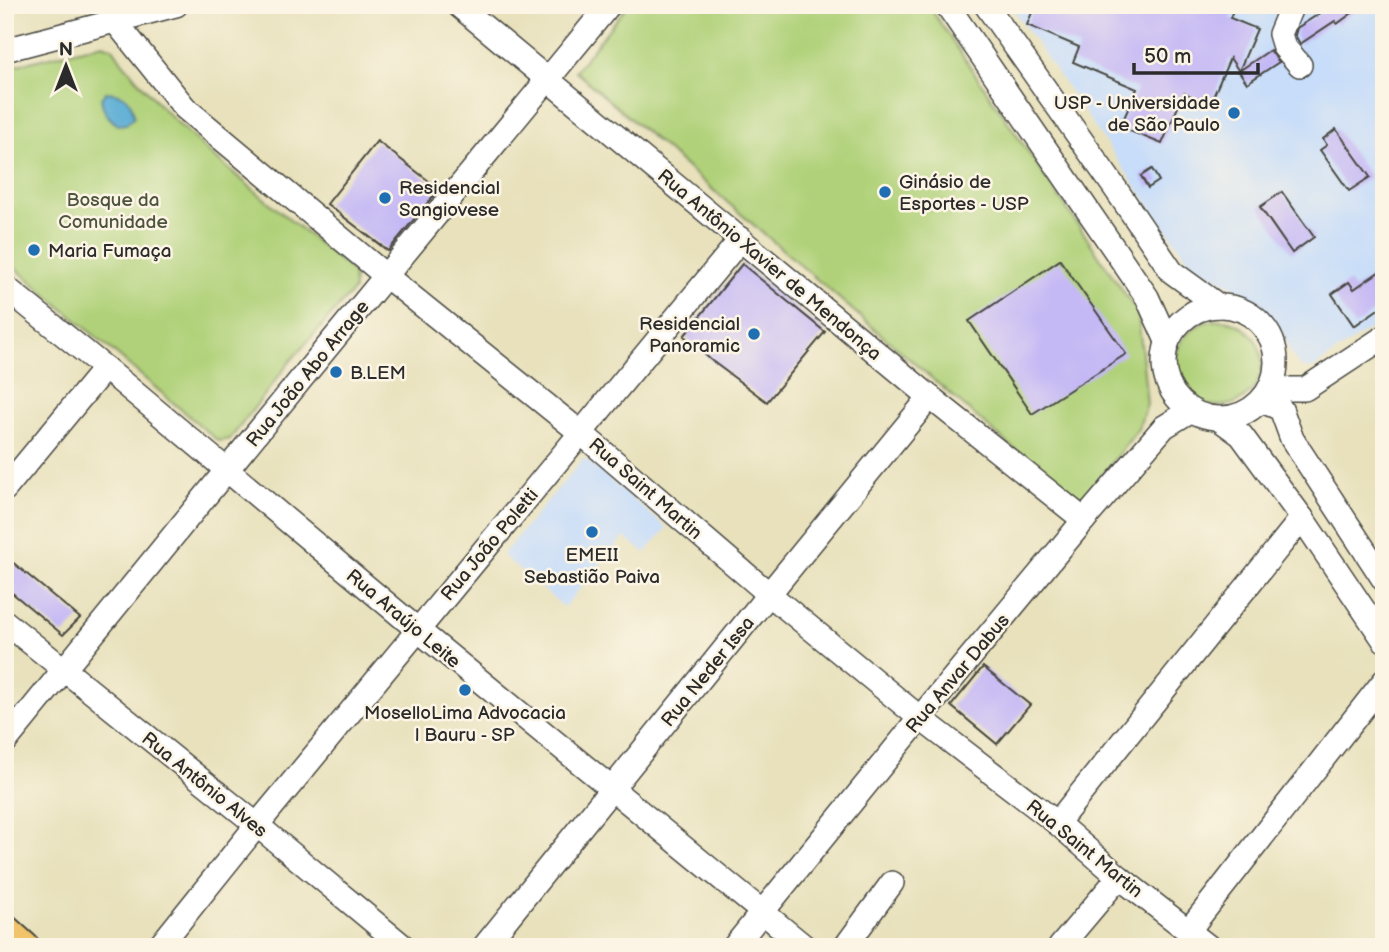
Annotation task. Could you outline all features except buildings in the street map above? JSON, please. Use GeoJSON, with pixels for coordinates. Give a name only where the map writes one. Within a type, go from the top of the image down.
{"type":"FeatureCollection","features":[{"type":"Feature","properties":{"kind":"main road"},"geometry":{"type":"LineString","coordinates":[[5,929],[25,947]]}},
{"type":"Feature","properties":{"kind":"street"},"geometry":{"type":"LineString","coordinates":[[5,50],[112,13],[176,5]]}},
{"type":"Feature","properties":{"kind":"street","name":"Rua Antônio Xavier de Mendonça"},"geometry":{"type":"LineString","coordinates":[[458,5],[930,397],[1084,520]]}},
{"type":"Feature","properties":{"kind":"street","name":"Rua João Abo Arrage"},"geometry":{"type":"LineString","coordinates":[[5,742],[609,5]]}},
{"type":"Feature","properties":{"kind":"street"},"geometry":{"type":"LineString","coordinates":[[947,5],[1147,297],[1167,341]]}},
{"type":"Feature","properties":{"kind":"street"},"geometry":{"type":"LineString","coordinates":[[986,5],[1172,272],[1219,306]]}},
{"type":"Feature","properties":{"kind":"street"},"geometry":{"type":"LineString","coordinates":[[1292,5],[1280,34],[1284,47],[1300,65]]}},
{"type":"Feature","properties":{"kind":"street","name":"Rua Saint Martin"},"geometry":{"type":"LineString","coordinates":[[112,13],[185,108],[386,276],[581,433],[769,594],[920,718],[1057,823],[1119,877],[1209,947]]}},
{"type":"Feature","properties":{"kind":"street","name":"Rua João Poletti"},"geometry":{"type":"LineString","coordinates":[[159,947],[741,239]]}},
{"type":"Feature","properties":{"kind":"street","name":"Rua Araújo Leite"},"geometry":{"type":"LineString","coordinates":[[5,287],[805,947]]}},
{"type":"Feature","properties":{"kind":"street"},"geometry":{"type":"LineString","coordinates":[[1219,419],[1250,411],[1266,395],[1276,370],[1276,351],[1268,333],[1255,318],[1238,309],[1219,306],[1201,309],[1185,317],[1167,341],[1163,371],[1172,394],[1190,411],[1219,419],[1241,435],[1303,518],[1384,640]]}},
{"type":"Feature","properties":{"kind":"street"},"geometry":{"type":"LineString","coordinates":[[1266,395],[1305,389],[1384,337]]}},
{"type":"Feature","properties":{"kind":"street"},"geometry":{"type":"LineString","coordinates":[[5,489],[105,368]]}},
{"type":"Feature","properties":{"kind":"street"},"geometry":{"type":"LineString","coordinates":[[1266,395],[1281,409],[1292,439],[1384,580]]}},
{"type":"Feature","properties":{"kind":"street","name":"Rua Neder Issa"},"geometry":{"type":"LineString","coordinates":[[484,947],[930,397]]}},
{"type":"Feature","properties":{"kind":"street","name":"Rua Anvar Dabus"},"geometry":{"type":"LineString","coordinates":[[734,947],[1084,520],[1164,427],[1190,411]]}},
{"type":"Feature","properties":{"kind":"street"},"geometry":{"type":"LineString","coordinates":[[1057,823],[1303,518]]}},
{"type":"Feature","properties":{"kind":"street","name":"Rua Antônio Alves"},"geometry":{"type":"LineString","coordinates":[[5,622],[404,947]]}},
{"type":"Feature","properties":{"kind":"street"},"geometry":{"type":"LineString","coordinates":[[1189,930],[1384,681]]}},
{"type":"Feature","properties":{"kind":"street"},"geometry":{"type":"LineString","coordinates":[[1060,947],[1119,877]]}},
{"type":"Feature","properties":{"kind":"street"},"geometry":{"type":"LineString","coordinates":[[845,947],[892,883]]}},
{"type":"Feature","properties":{"kind":"shaded area","name":"USP - Universidade de São Paulo"},"geometry":{"type":"Polygon","coordinates":[[[1010,5],[1384,5],[1384,319],[1312,369],[1300,367],[1282,332],[1247,295],[1191,263],[1010,5]]]}},
{"type":"Feature","properties":{"kind":"shaded area","name":"EMEII Sebastião Paiva"},"geometry":{"type":"Polygon","coordinates":[[[584,458],[667,528],[645,553],[624,537],[564,607],[502,555],[584,458]]]}},
{"type":"Feature","properties":{"kind":"green space","name":"Ginásio de Esportes - USP"},"geometry":{"type":"Polygon","coordinates":[[[628,5],[928,5],[1138,313],[1147,404],[1138,429],[1079,505],[575,71],[628,5]]]}},
{"type":"Feature","properties":{"kind":"green space","name":"Bosque da Comunidade"},"geometry":{"type":"Polygon","coordinates":[[[103,44],[113,48],[161,107],[207,151],[353,272],[354,290],[293,358],[230,439],[218,441],[5,259],[5,68],[103,44]]]}},
{"type":"Feature","properties":{"kind":"green space"},"geometry":{"type":"Polygon","coordinates":[[[1211,320],[1227,320],[1250,332],[1259,346],[1262,363],[1259,380],[1250,394],[1227,406],[1211,406],[1195,399],[1183,387],[1176,371],[1176,355],[1183,339],[1195,327],[1211,320]]]}},
{"type":"Feature","properties":{"kind":"water"},"geometry":{"type":"Polygon","coordinates":[[[106,92],[123,95],[129,101],[134,117],[126,124],[118,125],[106,113],[101,98],[106,92]]]}},
{"type":"Feature","properties":{"kind":"place","name":"USP - Universidade de São Paulo"},"geometry":{"type":"Point","coordinates":[1234,113]}},
{"type":"Feature","properties":{"kind":"place","name":"Ginásio de Esportes - USP"},"geometry":{"type":"Point","coordinates":[885,192]}},
{"type":"Feature","properties":{"kind":"place","name":"Residencial Sangiovese"},"geometry":{"type":"Point","coordinates":[385,198]}},
{"type":"Feature","properties":{"kind":"place","name":"Maria Fumaça"},"geometry":{"type":"Point","coordinates":[34,250]}},
{"type":"Feature","properties":{"kind":"place","name":"Residencial Panoramic"},"geometry":{"type":"Point","coordinates":[754,334]}},
{"type":"Feature","properties":{"kind":"place","name":"B.LEM"},"geometry":{"type":"Point","coordinates":[336,372]}},
{"type":"Feature","properties":{"kind":"place","name":"EMEII Sebastião Paiva"},"geometry":{"type":"Point","coordinates":[592,532]}},
{"type":"Feature","properties":{"kind":"place","name":"MoselloLima Advocacia | Bauru - SP"},"geometry":{"type":"Point","coordinates":[465,690]}}]}
